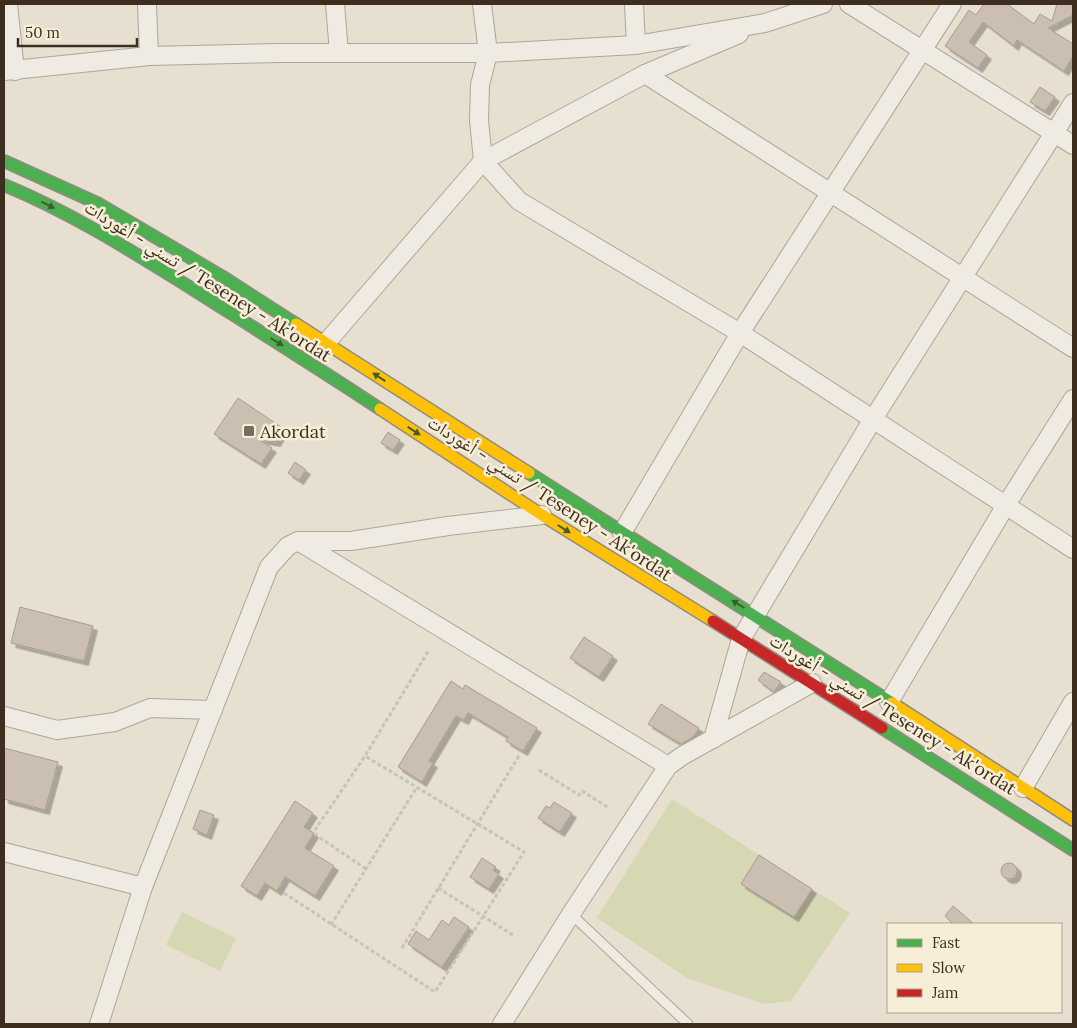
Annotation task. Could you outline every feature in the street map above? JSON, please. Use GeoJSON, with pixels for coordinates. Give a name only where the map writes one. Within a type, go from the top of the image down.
{"type":"FeatureCollection","features":[{"type":"Feature","properties":{"kind":"main road"},"geometry":{"type":"LineString","coordinates":[[4,161],[99,204],[223,277],[622,533],[755,615],[1073,820]]}},
{"type":"Feature","properties":{"kind":"main road","name":"تسني - أغوردات / Teseney - Ak'ordat"},"geometry":{"type":"LineString","coordinates":[[4,185],[24,193],[105,234],[309,362],[542,515],[812,682],[1073,850]]}},
{"type":"Feature","properties":{"kind":"street"},"geometry":{"type":"LineString","coordinates":[[8,4],[9,71],[149,56],[488,53],[636,45],[764,23]]}},
{"type":"Feature","properties":{"kind":"street"},"geometry":{"type":"LineString","coordinates":[[147,4],[149,56]]}},
{"type":"Feature","properties":{"kind":"street"},"geometry":{"type":"LineString","coordinates":[[335,4],[339,53]]}},
{"type":"Feature","properties":{"kind":"street"},"geometry":{"type":"LineString","coordinates":[[482,4],[488,53],[480,85],[479,120],[483,160],[519,201],[740,333],[1073,549]]}},
{"type":"Feature","properties":{"kind":"street"},"geometry":{"type":"LineString","coordinates":[[634,4],[636,45]]}},
{"type":"Feature","properties":{"kind":"street"},"geometry":{"type":"LineString","coordinates":[[849,4],[1073,145]]}},
{"type":"Feature","properties":{"kind":"street"},"geometry":{"type":"LineString","coordinates":[[622,533],[740,333],[952,4]]}},
{"type":"Feature","properties":{"kind":"street"},"geometry":{"type":"LineString","coordinates":[[309,362],[483,160],[645,74],[764,23],[814,5]]}},
{"type":"Feature","properties":{"kind":"street"},"geometry":{"type":"LineString","coordinates":[[645,74],[1073,348]]}},
{"type":"Feature","properties":{"kind":"street"},"geometry":{"type":"LineString","coordinates":[[713,739],[741,639],[873,419],[1073,103]]}},
{"type":"Feature","properties":{"kind":"street"},"geometry":{"type":"LineString","coordinates":[[889,702],[1006,505],[1073,399]]}},
{"type":"Feature","properties":{"kind":"street"},"geometry":{"type":"LineString","coordinates":[[99,1024],[142,887],[270,567],[288,546],[298,541],[351,541],[448,526],[542,515]]}},
{"type":"Feature","properties":{"kind":"street"},"geometry":{"type":"LineString","coordinates":[[298,541],[668,766]]}},
{"type":"Feature","properties":{"kind":"street"},"geometry":{"type":"LineString","coordinates":[[502,1024],[668,766],[682,756],[812,682]]}},
{"type":"Feature","properties":{"kind":"street"},"geometry":{"type":"LineString","coordinates":[[1023,788],[1073,702]]}},
{"type":"Feature","properties":{"kind":"street"},"geometry":{"type":"LineString","coordinates":[[4,716],[57,730],[115,722],[150,708],[213,710]]}},
{"type":"Feature","properties":{"kind":"street"},"geometry":{"type":"LineString","coordinates":[[4,852],[142,887]]}},
{"type":"Feature","properties":{"kind":"lane"},"geometry":{"type":"LineString","coordinates":[[571,914],[688,1024]]}},
{"type":"Feature","properties":{"kind":"path"},"geometry":{"type":"LineString","coordinates":[[366,869],[316,835],[316,830],[365,756],[429,650]]}},
{"type":"Feature","properties":{"kind":"path"},"geometry":{"type":"LineString","coordinates":[[402,948],[520,754]]}},
{"type":"Feature","properties":{"kind":"path"},"geometry":{"type":"LineString","coordinates":[[284,893],[435,992],[524,852],[365,756]]}},
{"type":"Feature","properties":{"kind":"path"},"geometry":{"type":"LineString","coordinates":[[539,770],[579,795],[582,791],[609,808]]}},
{"type":"Feature","properties":{"kind":"path"},"geometry":{"type":"LineString","coordinates":[[332,924],[417,787]]}},
{"type":"Feature","properties":{"kind":"path"},"geometry":{"type":"LineString","coordinates":[[438,888],[513,935]]}},
{"type":"Feature","properties":{"kind":"green space"},"geometry":{"type":"Polygon","coordinates":[[[672,799],[850,913],[791,1001],[764,1004],[687,978],[597,918],[672,799]]]}},
{"type":"Feature","properties":{"kind":"green space"},"geometry":{"type":"Polygon","coordinates":[[[182,912],[236,938],[220,971],[166,945],[182,912]]]}},
{"type":"Feature","properties":{"kind":"building"},"geometry":{"type":"Polygon","coordinates":[[[984,4],[1007,4],[1034,24],[1040,14],[1052,21],[1057,4],[1073,4],[1073,15],[1048,28],[1073,44],[1073,56],[1064,71],[1017,40],[1014,46],[983,22],[969,42],[987,55],[978,68],[945,46],[969,10],[976,15],[984,4]]]}},
{"type":"Feature","properties":{"kind":"building"},"geometry":{"type":"Polygon","coordinates":[[[1040,87],[1055,97],[1045,111],[1030,102],[1040,87]]]}},
{"type":"Feature","properties":{"kind":"building","name":"Akordat"},"geometry":{"type":"Polygon","coordinates":[[[238,398],[284,429],[276,442],[258,439],[272,448],[261,464],[214,434],[238,398]]]}},
{"type":"Feature","properties":{"kind":"building"},"geometry":{"type":"Polygon","coordinates":[[[388,432],[400,440],[393,450],[381,443],[388,432]]]}},
{"type":"Feature","properties":{"kind":"building"},"geometry":{"type":"Polygon","coordinates":[[[295,462],[306,470],[299,480],[288,473],[295,462]]]}},
{"type":"Feature","properties":{"kind":"building"},"geometry":{"type":"Polygon","coordinates":[[[20,607],[93,626],[84,661],[11,643],[20,607]]]}},
{"type":"Feature","properties":{"kind":"building"},"geometry":{"type":"Polygon","coordinates":[[[584,637],[613,656],[599,677],[570,658],[584,637]]]}},
{"type":"Feature","properties":{"kind":"building"},"geometry":{"type":"Polygon","coordinates":[[[764,672],[781,682],[774,692],[758,680],[764,672]]]}},
{"type":"Feature","properties":{"kind":"building"},"geometry":{"type":"Polygon","coordinates":[[[451,681],[463,689],[465,685],[537,728],[523,751],[506,741],[508,737],[468,713],[464,720],[456,716],[429,761],[433,763],[422,782],[398,767],[451,681]]]}},
{"type":"Feature","properties":{"kind":"building"},"geometry":{"type":"Polygon","coordinates":[[[661,704],[699,728],[693,737],[681,744],[648,724],[661,704]]]}},
{"type":"Feature","properties":{"kind":"building"},"geometry":{"type":"Polygon","coordinates":[[[4,748],[58,762],[45,810],[4,799],[4,748]]]}},
{"type":"Feature","properties":{"kind":"building"},"geometry":{"type":"Polygon","coordinates":[[[295,801],[313,813],[304,827],[314,833],[305,848],[334,866],[315,896],[285,877],[277,891],[265,883],[257,896],[241,886],[295,801]]]}},
{"type":"Feature","properties":{"kind":"building"},"geometry":{"type":"Polygon","coordinates":[[[554,802],[572,813],[560,832],[538,818],[546,806],[550,808],[554,802]]]}},
{"type":"Feature","properties":{"kind":"building"},"geometry":{"type":"Polygon","coordinates":[[[200,810],[214,815],[207,835],[193,829],[200,810]]]}},
{"type":"Feature","properties":{"kind":"building"},"geometry":{"type":"Polygon","coordinates":[[[759,855],[812,889],[794,917],[741,884],[759,855]]]}},
{"type":"Feature","properties":{"kind":"building"},"geometry":{"type":"Polygon","coordinates":[[[482,858],[496,867],[493,870],[499,874],[489,889],[470,877],[482,858]]]}},
{"type":"Feature","properties":{"kind":"building"},"geometry":{"type":"Polygon","coordinates":[[[1006,863],[1012,863],[1017,868],[1015,877],[1006,879],[1001,874],[1001,868],[1006,863]]]}},
{"type":"Feature","properties":{"kind":"building"},"geometry":{"type":"Polygon","coordinates":[[[953,906],[973,923],[952,923],[945,916],[953,906]]]}},
{"type":"Feature","properties":{"kind":"building"},"geometry":{"type":"Polygon","coordinates":[[[454,917],[469,927],[442,967],[408,944],[416,931],[429,940],[442,920],[449,925],[454,917]]]}},
{"type":"Feature","properties":{"kind":"traffic: fast"},"geometry":{"type":"LineString","coordinates":[[4,161],[99,204],[223,277],[296,324]]}},
{"type":"Feature","properties":{"kind":"traffic: fast"},"geometry":{"type":"LineString","coordinates":[[4,185],[76,219],[122,246],[380,409]]}},
{"type":"Feature","properties":{"kind":"traffic: fast"},"geometry":{"type":"LineString","coordinates":[[529,473],[892,703]]}},
{"type":"Feature","properties":{"kind":"traffic: fast"},"geometry":{"type":"LineString","coordinates":[[882,728],[1073,850]]}},
{"type":"Feature","properties":{"kind":"traffic: slow"},"geometry":{"type":"LineString","coordinates":[[296,324],[529,473]]}},
{"type":"Feature","properties":{"kind":"traffic: slow"},"geometry":{"type":"LineString","coordinates":[[380,409],[542,515],[713,621]]}},
{"type":"Feature","properties":{"kind":"traffic: slow"},"geometry":{"type":"LineString","coordinates":[[892,703],[1073,820]]}},
{"type":"Feature","properties":{"kind":"traffic: jam"},"geometry":{"type":"LineString","coordinates":[[713,621],[882,728]]}},
{"type":"Feature","properties":{"kind":"place","name":"Akordat"},"geometry":{"type":"Point","coordinates":[249,431]}}]}
